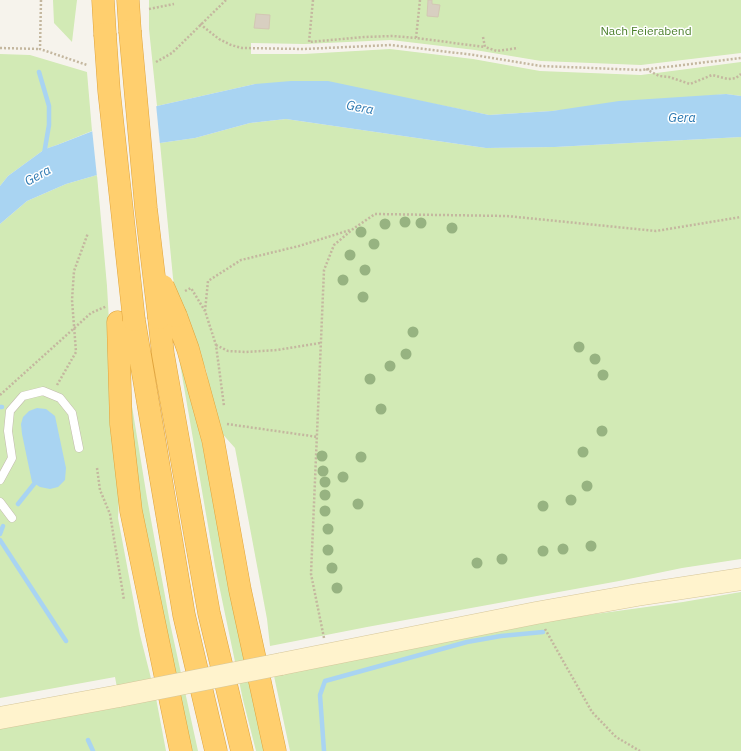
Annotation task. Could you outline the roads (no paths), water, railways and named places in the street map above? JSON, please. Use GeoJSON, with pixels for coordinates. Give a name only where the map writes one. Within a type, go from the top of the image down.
{"type":"FeatureCollection","features":[{"type":"Feature","properties":{"kind":"highway"},"geometry":{"type":"LineString","coordinates":[[103,0],[108,91],[125,240],[120,316],[120,424],[131,511],[178,745]]}},
{"type":"Feature","properties":{"kind":"highway"},"geometry":{"type":"LineString","coordinates":[[128,0],[135,100],[152,259],[167,317],[164,362],[209,613],[242,751]]}},
{"type":"Feature","properties":{"kind":"highway"},"geometry":{"type":"LineString","coordinates":[[120,316],[184,616],[216,751]]}},
{"type":"Feature","properties":{"kind":"highway"},"geometry":{"type":"LineString","coordinates":[[167,317],[188,349],[213,440],[240,590],[275,751]]}},
{"type":"Feature","properties":{"kind":"street"},"geometry":{"type":"LineString","coordinates":[[0,718],[119,696],[536,613],[637,595],[741,579]]}},
{"type":"Feature","properties":{"kind":"lane"},"geometry":{"type":"LineString","coordinates":[[0,480],[12,458],[8,431],[10,411],[23,396],[43,391],[60,398],[72,413],[79,448]]}},
{"type":"Feature","properties":{"kind":"lane"},"geometry":{"type":"LineString","coordinates":[[0,502],[12,518]]}},
{"type":"Feature","properties":{"kind":"water","name":"Gera"},"geometry":{"type":"Polygon","coordinates":[[[291,81],[328,81],[489,115],[552,111],[619,101],[726,94],[741,96],[741,137],[555,147],[486,148],[286,119],[250,123],[195,138],[160,143],[97,175],[66,184],[27,201],[0,224],[0,186],[8,176],[45,149],[157,106],[255,84],[291,81]]]}},
{"type":"Feature","properties":{"kind":"water"},"geometry":{"type":"Polygon","coordinates":[[[37,408],[46,409],[55,416],[66,468],[65,480],[58,487],[50,489],[40,487],[32,482],[22,434],[21,424],[23,417],[29,411],[37,408]]]}},
{"type":"Feature","properties":{"kind":"waterway"},"geometry":{"type":"LineString","coordinates":[[39,72],[49,106],[49,125],[44,154]]}},
{"type":"Feature","properties":{"kind":"waterway"},"geometry":{"type":"LineString","coordinates":[[18,504],[34,484]]}},
{"type":"Feature","properties":{"kind":"waterway"},"geometry":{"type":"LineString","coordinates":[[0,534],[3,526]]}},
{"type":"Feature","properties":{"kind":"waterway"},"geometry":{"type":"LineString","coordinates":[[0,540],[66,641]]}},
{"type":"Feature","properties":{"kind":"waterway"},"geometry":{"type":"LineString","coordinates":[[324,751],[320,695],[325,681],[467,642],[501,636],[543,632]]}},
{"type":"Feature","properties":{"kind":"waterway"},"geometry":{"type":"LineString","coordinates":[[88,740],[93,751]]}},
{"type":"Feature","properties":{"kind":"park label","name":"Nach Feierabend"},"geometry":{"type":"Point","coordinates":[646,32]}}]}
